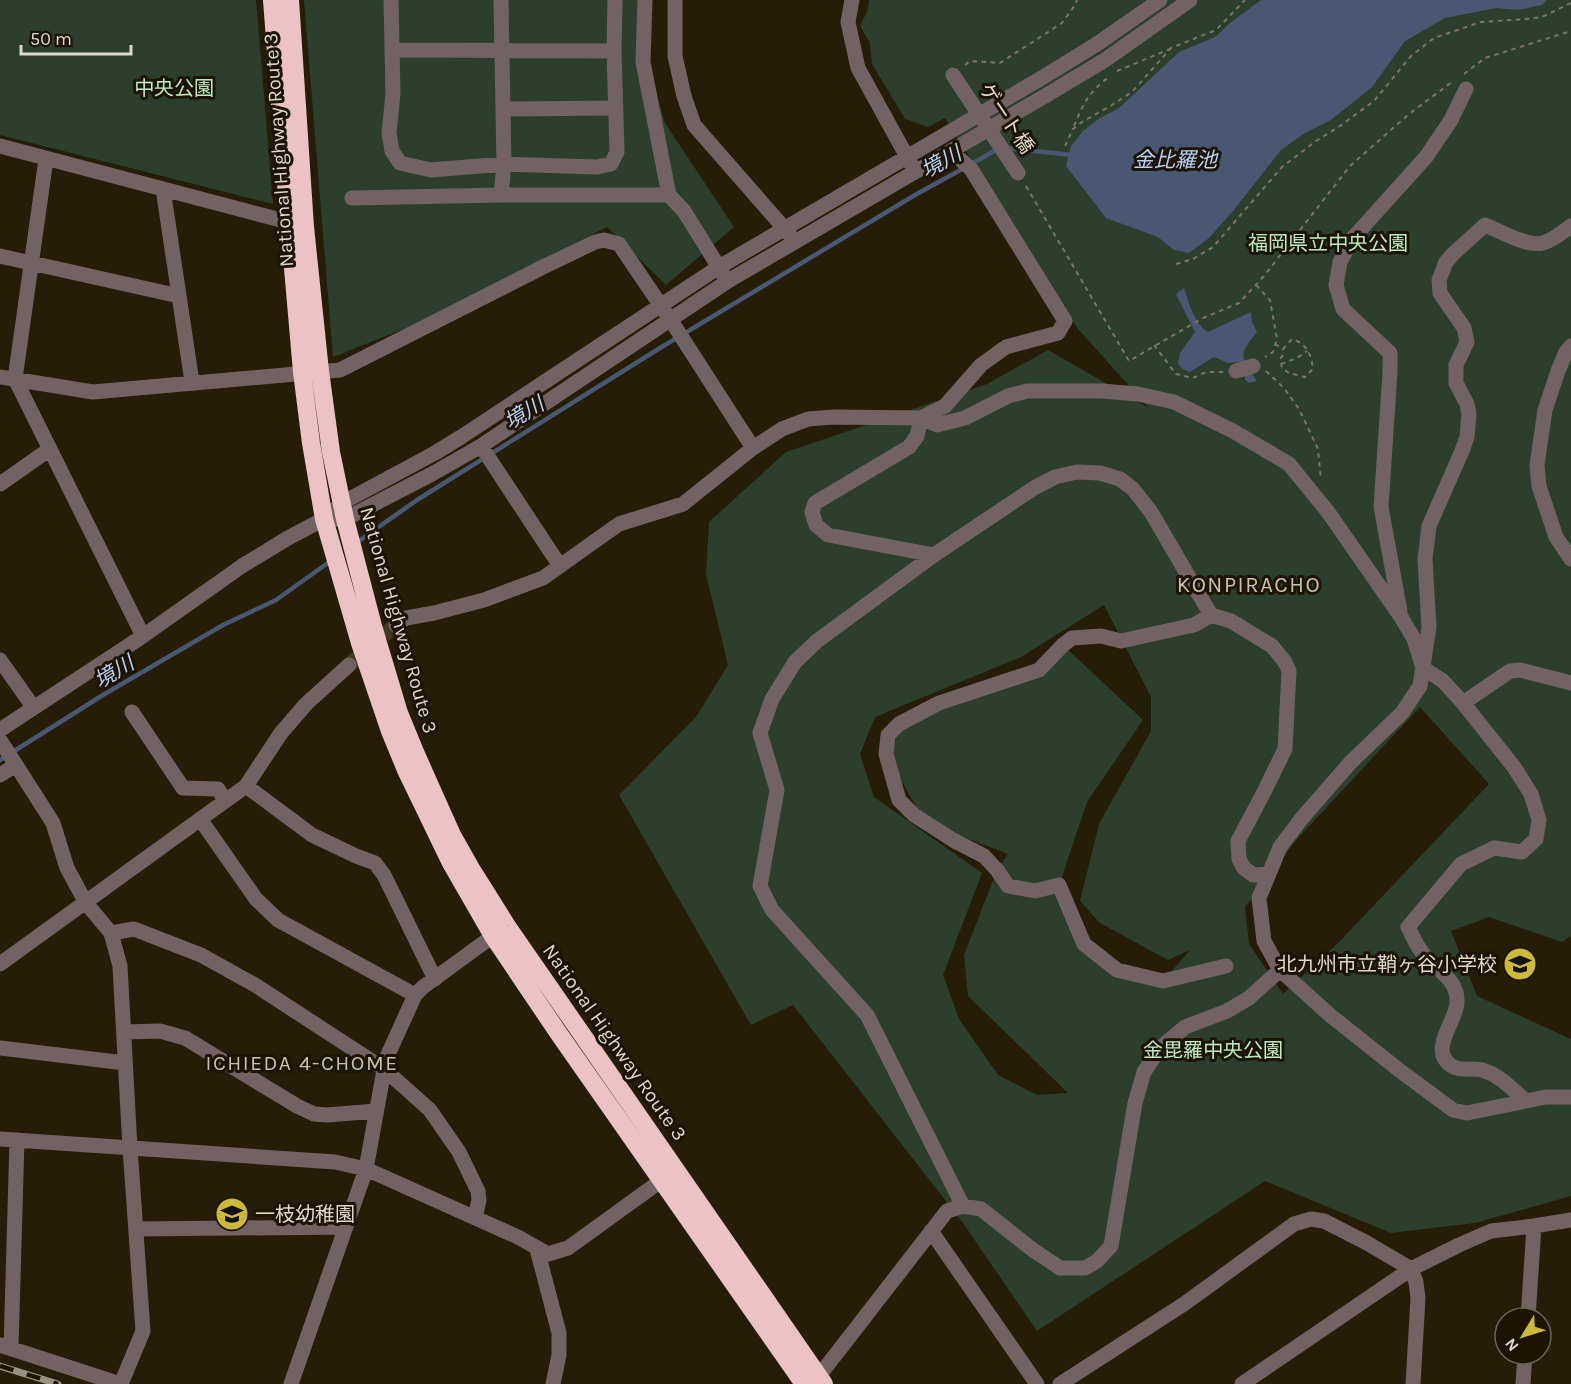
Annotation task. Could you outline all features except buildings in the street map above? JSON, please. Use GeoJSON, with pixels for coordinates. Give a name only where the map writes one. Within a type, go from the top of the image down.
{"type":"FeatureCollection","features":[{"type":"Feature","properties":{"kind":"highway","name":"National Highway Route 3"},"geometry":{"type":"LineString","coordinates":[[272,0],[311,371],[311,443],[324,519],[360,643],[390,731],[406,770],[451,863],[493,936],[662,1180],[816,1381]]}},
{"type":"Feature","properties":{"kind":"highway","name":"National Highway Route 3"},"geometry":{"type":"LineString","coordinates":[[290,0],[297,224]]}},
{"type":"Feature","properties":{"kind":"highway","name":"National Highway Route 3"},"geometry":{"type":"LineString","coordinates":[[311,371],[373,626],[399,713],[435,797],[470,867],[507,926],[816,1381]]}},
{"type":"Feature","properties":{"kind":"street"},"geometry":{"type":"LineString","coordinates":[[391,0],[393,94],[389,133],[392,151],[400,163],[431,170],[504,164],[597,167],[611,164],[617,152],[615,0]]}},
{"type":"Feature","properties":{"kind":"street"},"geometry":{"type":"LineString","coordinates":[[501,0],[504,164],[501,195]]}},
{"type":"Feature","properties":{"kind":"street"},"geometry":{"type":"LineString","coordinates":[[645,0],[642,62],[669,195],[684,211],[728,281]]}},
{"type":"Feature","properties":{"kind":"street"},"geometry":{"type":"LineString","coordinates":[[675,0],[675,56],[684,96],[694,125],[796,241]]}},
{"type":"Feature","properties":{"kind":"street"},"geometry":{"type":"LineString","coordinates":[[852,0],[848,22],[858,68],[915,172]]}},
{"type":"Feature","properties":{"kind":"street"},"geometry":{"type":"LineString","coordinates":[[344,511],[719,267],[1045,76],[1097,44],[1160,0]]}},
{"type":"Feature","properties":{"kind":"street"},"geometry":{"type":"LineString","coordinates":[[0,730],[143,636],[242,566],[324,519],[432,474],[482,446],[728,281],[1036,102],[1105,60],[1191,0]]}},
{"type":"Feature","properties":{"kind":"street"},"geometry":{"type":"LineString","coordinates":[[392,50],[614,51]]}},
{"type":"Feature","properties":{"kind":"street","name":"ゲート橋"},"geometry":{"type":"LineString","coordinates":[[957,81],[1018,173]]}},
{"type":"Feature","properties":{"kind":"street"},"geometry":{"type":"LineString","coordinates":[[1401,617],[1381,507],[1390,353],[1343,309],[1336,285],[1340,262],[1353,238],[1426,157],[1451,120],[1466,89]]}},
{"type":"Feature","properties":{"kind":"street"},"geometry":{"type":"LineString","coordinates":[[502,109],[616,108]]}},
{"type":"Feature","properties":{"kind":"street"},"geometry":{"type":"LineString","coordinates":[[0,146],[297,224]]}},
{"type":"Feature","properties":{"kind":"street"},"geometry":{"type":"LineString","coordinates":[[921,418],[945,406],[981,365],[1006,347],[1058,333],[1065,321],[972,169],[951,151]]}},
{"type":"Feature","properties":{"kind":"street"},"geometry":{"type":"LineString","coordinates":[[46,159],[31,263],[8,378],[50,449],[143,636]]}},
{"type":"Feature","properties":{"kind":"street"},"geometry":{"type":"LineString","coordinates":[[163,189],[192,382]]}},
{"type":"Feature","properties":{"kind":"street"},"geometry":{"type":"LineString","coordinates":[[352,198],[669,195]]}},
{"type":"Feature","properties":{"kind":"street"},"geometry":{"type":"LineString","coordinates":[[1571,226],[1541,244],[1526,242],[1485,225],[1446,262],[1439,280],[1440,293],[1464,328],[1467,342],[1456,365],[1456,383],[1467,404],[1469,414],[1467,437],[1429,526],[1425,559],[1429,627],[1420,686],[1411,712],[1402,713],[1350,763],[1302,818],[1280,847],[1259,898],[1264,941],[1280,970],[1331,1016],[1453,1110],[1467,1113],[1546,1097],[1571,1097]]}},
{"type":"Feature","properties":{"kind":"street"},"geometry":{"type":"LineString","coordinates":[[8,378],[93,392],[340,370],[543,267],[595,242],[604,240],[619,244],[753,448]]}},
{"type":"Feature","properties":{"kind":"street"},"geometry":{"type":"LineString","coordinates":[[0,256],[179,296]]}},
{"type":"Feature","properties":{"kind":"street"},"geometry":{"type":"LineString","coordinates":[[1571,346],[1558,371],[1545,410],[1537,465],[1539,486],[1556,537],[1571,559]]}},
{"type":"Feature","properties":{"kind":"street"},"geometry":{"type":"LineString","coordinates":[[1236,371],[1256,364]]}},
{"type":"Feature","properties":{"kind":"street"},"geometry":{"type":"LineString","coordinates":[[396,625],[406,618],[484,600],[543,578],[618,524],[683,504],[753,448],[782,429],[808,419],[921,418],[937,425],[965,418],[1008,396],[1027,391],[1102,391],[1138,394],[1174,402],[1233,431],[1289,464],[1328,512],[1401,617],[1414,639],[1423,668],[1443,681],[1463,703],[1514,767],[1531,794],[1539,820],[1536,838],[1522,852],[1494,848],[1461,864],[1408,927],[1422,952],[1453,982],[1458,1002],[1442,1046],[1442,1056],[1456,1069],[1484,1070],[1497,1076],[1526,1101]]}},
{"type":"Feature","properties":{"kind":"street"},"geometry":{"type":"LineString","coordinates":[[921,418],[918,436],[909,447],[815,503],[812,512],[816,525],[828,535],[934,555]]}},
{"type":"Feature","properties":{"kind":"street"},"geometry":{"type":"LineString","coordinates":[[482,446],[560,566]]}},
{"type":"Feature","properties":{"kind":"street"},"geometry":{"type":"LineString","coordinates":[[0,484],[50,449]]}},
{"type":"Feature","properties":{"kind":"street"},"geometry":{"type":"LineString","coordinates":[[963,1206],[867,1015],[772,910],[760,886],[777,790],[760,733],[772,699],[795,662],[817,641],[934,555],[1034,488],[1055,477],[1077,472],[1100,473],[1119,479],[1133,489],[1151,512],[1211,615],[1231,621],[1272,646],[1289,670],[1285,749],[1238,841],[1239,859],[1244,868],[1253,875],[1269,874]]}},
{"type":"Feature","properties":{"kind":"street"},"geometry":{"type":"LineString","coordinates":[[1211,615],[1194,625],[1121,641],[1101,636],[1072,638],[1039,670],[939,703],[899,724],[888,735],[886,754],[899,800],[914,815],[953,840],[984,856],[1008,886],[1035,891],[1059,885],[1084,945],[1117,970],[1163,981],[1226,966]]}},
{"type":"Feature","properties":{"kind":"street"},"geometry":{"type":"LineString","coordinates":[[0,660],[34,708]]}},
{"type":"Feature","properties":{"kind":"street"},"geometry":{"type":"LineString","coordinates":[[0,964],[246,786],[281,733],[306,704],[349,665]]}},
{"type":"Feature","properties":{"kind":"street"},"geometry":{"type":"LineString","coordinates":[[1463,703],[1510,671],[1520,670],[1571,683]]}},
{"type":"Feature","properties":{"kind":"street"},"geometry":{"type":"LineString","coordinates":[[132,712],[183,788],[218,789],[225,801]]}},
{"type":"Feature","properties":{"kind":"street"},"geometry":{"type":"LineString","coordinates":[[0,740],[53,823],[67,868],[86,903],[111,933],[120,966],[143,1331],[120,1384],[6,1347],[7,1239],[17,1140]]}},
{"type":"Feature","properties":{"kind":"street"},"geometry":{"type":"LineString","coordinates":[[0,775],[16,765]]}},
{"type":"Feature","properties":{"kind":"street"},"geometry":{"type":"LineString","coordinates":[[246,786],[312,835],[375,863],[384,875],[435,979]]}},
{"type":"Feature","properties":{"kind":"street"},"geometry":{"type":"LineString","coordinates":[[200,819],[256,899],[278,920],[415,995]]}},
{"type":"Feature","properties":{"kind":"street"},"geometry":{"type":"LineString","coordinates":[[111,933],[134,929],[201,955],[255,985],[384,1069],[430,1110],[459,1152],[478,1191],[479,1200],[475,1218]]}},
{"type":"Feature","properties":{"kind":"street"},"geometry":{"type":"LineString","coordinates":[[291,1384],[366,1169],[386,1059],[415,995],[493,936]]}},
{"type":"Feature","properties":{"kind":"street"},"geometry":{"type":"LineString","coordinates":[[816,1381],[947,1211],[963,1206],[981,1209],[1060,1268],[1085,1268],[1097,1261],[1111,1246],[1135,1102],[1144,1072],[1160,1048],[1185,1027],[1227,1011],[1249,998],[1280,970]]}},
{"type":"Feature","properties":{"kind":"street"},"geometry":{"type":"LineString","coordinates":[[124,1032],[160,1031],[185,1038],[314,1114],[376,1111]]}},
{"type":"Feature","properties":{"kind":"street"},"geometry":{"type":"LineString","coordinates":[[0,1048],[125,1063]]}},
{"type":"Feature","properties":{"kind":"street"},"geometry":{"type":"LineString","coordinates":[[0,1139],[335,1162],[366,1169],[518,1237],[548,1254],[568,1248],[662,1180]]}},
{"type":"Feature","properties":{"kind":"street"},"geometry":{"type":"LineString","coordinates":[[1060,1384],[1184,1304],[1294,1224],[1311,1219],[1324,1221],[1411,1269],[1416,1282],[1418,1298],[1413,1384]]}},
{"type":"Feature","properties":{"kind":"street"},"geometry":{"type":"LineString","coordinates":[[1248,1382],[1411,1269],[1491,1231],[1571,1220]]}},
{"type":"Feature","properties":{"kind":"street"},"geometry":{"type":"LineString","coordinates":[[1529,1306],[1534,1226]]}},
{"type":"Feature","properties":{"kind":"street"},"geometry":{"type":"LineString","coordinates":[[136,1229],[346,1227]]}},
{"type":"Feature","properties":{"kind":"street"},"geometry":{"type":"LineString","coordinates":[[931,1231],[1037,1384]]}},
{"type":"Feature","properties":{"kind":"street"},"geometry":{"type":"LineString","coordinates":[[537,1249],[560,1333],[559,1355],[553,1384]]}},
{"type":"Feature","properties":{"kind":"street"},"geometry":{"type":"LineString","coordinates":[[1523,1384],[1524,1366]]}},
{"type":"Feature","properties":{"kind":"path"},"geometry":{"type":"LineString","coordinates":[[957,81],[970,61],[1000,63],[1062,23],[1077,0]]}},
{"type":"Feature","properties":{"kind":"path"},"geometry":{"type":"LineString","coordinates":[[1065,146],[1083,104],[1095,88],[1113,73],[1216,30],[1245,0]]}},
{"type":"Feature","properties":{"kind":"path"},"geometry":{"type":"LineString","coordinates":[[1176,264],[1193,259],[1213,247],[1282,167],[1374,101],[1411,56],[1434,38],[1481,22],[1542,16],[1571,3]]}},
{"type":"Feature","properties":{"kind":"path"},"geometry":{"type":"LineString","coordinates":[[1018,173],[1129,361],[1203,318],[1239,303],[1256,285],[1350,166],[1409,114],[1485,58],[1571,31]]}},
{"type":"Feature","properties":{"kind":"path"},"geometry":{"type":"LineString","coordinates":[[1073,129],[1132,92],[1171,48]]}},
{"type":"Feature","properties":{"kind":"path"},"geometry":{"type":"LineString","coordinates":[[1256,285],[1270,300],[1277,339],[1273,351],[1256,364],[1284,388],[1299,409],[1318,449],[1321,480]]}},
{"type":"Feature","properties":{"kind":"path"},"geometry":{"type":"LineString","coordinates":[[1292,339],[1302,343],[1312,358],[1313,369],[1305,377],[1289,374],[1282,368],[1280,358],[1283,350],[1292,339]]}},
{"type":"Feature","properties":{"kind":"path"},"geometry":{"type":"LineString","coordinates":[[1275,344],[1283,350]]}},
{"type":"Feature","properties":{"kind":"path"},"geometry":{"type":"LineString","coordinates":[[1154,345],[1176,374],[1193,378],[1206,372],[1236,371]]}},
{"type":"Feature","properties":{"kind":"path"},"geometry":{"type":"LineString","coordinates":[[1281,364],[1307,351]]}},
{"type":"Feature","properties":{"kind":"green space","name":"中央公園"},"geometry":{"type":"Polygon","coordinates":[[[0,0],[256,0],[273,204],[0,135],[0,0]]]}},
{"type":"Feature","properties":{"kind":"green space"},"geometry":{"type":"Polygon","coordinates":[[[304,0],[649,0],[647,63],[665,123],[734,227],[666,285],[607,227],[409,327],[333,357],[304,0]]]}},
{"type":"Feature","properties":{"kind":"green space"},"geometry":{"type":"Polygon","coordinates":[[[869,0],[1571,0],[1571,936],[1562,942],[1489,917],[1451,931],[1477,996],[1571,1039],[1571,1196],[1475,1223],[1391,1233],[1265,1181],[1037,1331],[963,1223],[793,1005],[751,1025],[619,795],[696,717],[728,665],[706,574],[709,522],[786,452],[987,384],[1048,350],[1149,408],[1078,329],[945,118],[928,127],[905,119],[872,64],[870,43],[860,26],[868,10],[869,0]],[[1104,605],[1021,657],[875,717],[860,754],[874,797],[982,873],[943,975],[959,1019],[998,1075],[1037,1095],[1068,1093],[968,996],[964,955],[997,870],[1008,854],[925,822],[886,754],[899,724],[1039,670],[1063,645],[1143,720],[1087,802],[1059,885],[1084,945],[1117,970],[1163,981],[1190,950],[1168,960],[1100,923],[1080,901],[1099,824],[1151,731],[1151,697],[1104,605]],[[1420,707],[1297,839],[1245,907],[1249,944],[1283,994],[1339,942],[1489,784],[1420,707]]]}},
{"type":"Feature","properties":{"kind":"water","name":"金比羅池"},"geometry":{"type":"Polygon","coordinates":[[[1261,0],[1547,0],[1542,5],[1518,10],[1496,8],[1445,18],[1405,41],[1372,87],[1331,120],[1305,133],[1281,150],[1209,238],[1189,253],[1174,250],[1158,237],[1106,218],[1066,166],[1071,146],[1083,131],[1100,118],[1119,108],[1179,52],[1215,37],[1261,0]]]}},
{"type":"Feature","properties":{"kind":"water"},"geometry":{"type":"Polygon","coordinates":[[[1184,288],[1196,318],[1208,332],[1251,312],[1252,322],[1257,332],[1246,347],[1244,356],[1247,366],[1257,381],[1249,383],[1245,380],[1239,362],[1228,363],[1214,357],[1190,372],[1182,369],[1178,363],[1180,353],[1195,332],[1176,294],[1184,288]]]}},
{"type":"Feature","properties":{"kind":"waterway","name":"境川"},"geometry":{"type":"LineString","coordinates":[[1006,148],[1072,155]]}},
{"type":"Feature","properties":{"kind":"waterway","name":"境川"},"geometry":{"type":"LineString","coordinates":[[971,164],[998,149]]}},
{"type":"Feature","properties":{"kind":"waterway","name":"境川"},"geometry":{"type":"LineString","coordinates":[[356,543],[417,500],[660,348],[964,168]]}},
{"type":"Feature","properties":{"kind":"waterway","name":"境川"},"geometry":{"type":"LineString","coordinates":[[0,760],[103,695],[223,625],[276,600],[332,560]]}},
{"type":"Feature","properties":{"kind":"tunnel"},"geometry":{"type":"LineString","coordinates":[[349,665],[396,625]]}},
{"type":"Feature","properties":{"kind":"railway"},"geometry":{"type":"LineString","coordinates":[[0,1366],[58,1384]]}},
{"type":"Feature","properties":{"kind":"place","name":"北九州市立鞘ヶ谷小学校"},"geometry":{"type":"Point","coordinates":[1520,964]}},
{"type":"Feature","properties":{"kind":"place","name":"一枝幼稚園"},"geometry":{"type":"Point","coordinates":[232,1214]}},
{"type":"Feature","properties":{"kind":"district","name":"KONPIRACHO"},"geometry":{"type":"Point","coordinates":[1249,584]}},
{"type":"Feature","properties":{"kind":"district","name":"ICHIEDA 4-CHOME"},"geometry":{"type":"Point","coordinates":[302,1063]}},
{"type":"Feature","properties":{"kind":"park label","name":"福岡県立中央公園"},"geometry":{"type":"Point","coordinates":[1328,243]}},
{"type":"Feature","properties":{"kind":"park label","name":"金毘羅中央公園"},"geometry":{"type":"Point","coordinates":[1213,1050]}}]}
